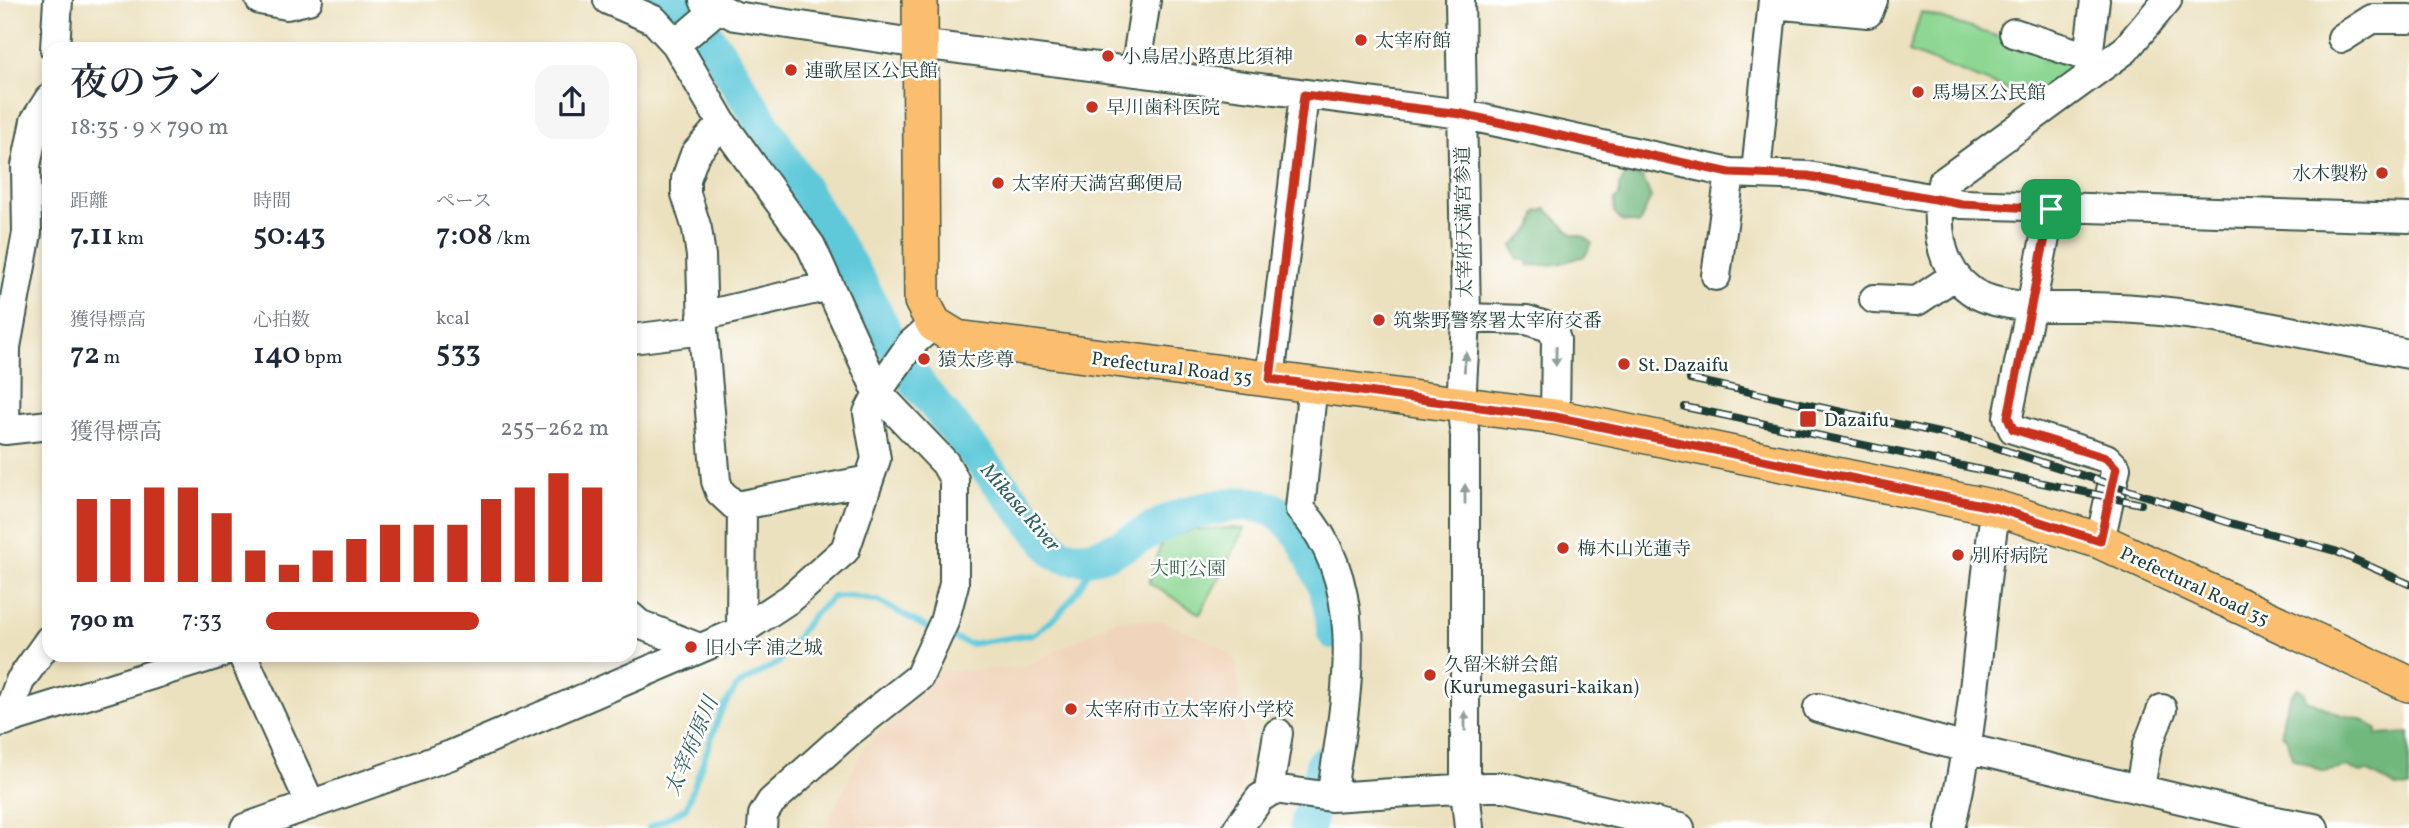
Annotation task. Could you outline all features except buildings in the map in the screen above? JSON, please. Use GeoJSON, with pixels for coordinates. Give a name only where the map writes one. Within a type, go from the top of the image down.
{"type":"FeatureCollection","features":[{"type":"Feature","properties":{"kind":"main road"},"geometry":{"type":"LineString","coordinates":[[920,0],[922,334]]}},
{"type":"Feature","properties":{"kind":"main road","name":"Prefectural Road 35"},"geometry":{"type":"LineString","coordinates":[[922,334],[1080,357],[1313,383],[1460,406],[1555,417],[1996,508],[2100,541],[2409,684]]}},
{"type":"Feature","properties":{"kind":"street"},"geometry":{"type":"LineString","coordinates":[[55,42],[58,0]]}},
{"type":"Feature","properties":{"kind":"street"},"geometry":{"type":"LineString","coordinates":[[260,0],[287,5],[308,0]]}},
{"type":"Feature","properties":{"kind":"street"},"geometry":{"type":"LineString","coordinates":[[608,0],[654,20],[679,42],[722,123],[811,246],[880,389],[944,463],[954,479],[956,565],[940,631],[919,677],[848,733],[771,802],[763,815],[762,828]]}},
{"type":"Feature","properties":{"kind":"street"},"geometry":{"type":"LineString","coordinates":[[1135,72],[1146,0]]}},
{"type":"Feature","properties":{"kind":"street","name":"太宰府天満宮参道"},"geometry":{"type":"LineString","coordinates":[[1460,0],[1466,318],[1465,364],[1460,406],[1465,435],[1465,789],[1469,828]]}},
{"type":"Feature","properties":{"kind":"street"},"geometry":{"type":"LineString","coordinates":[[1716,276],[1743,173],[1773,2],[1868,13],[1873,0]]}},
{"type":"Feature","properties":{"kind":"street"},"geometry":{"type":"LineString","coordinates":[[2088,65],[2095,0]]}},
{"type":"Feature","properties":{"kind":"street"},"geometry":{"type":"LineString","coordinates":[[2167,0],[2125,50],[2088,65],[1942,183],[1939,201],[1940,241],[1954,276],[1972,292],[2030,307],[2104,307],[2224,320],[2409,354]]}},
{"type":"Feature","properties":{"kind":"street"},"geometry":{"type":"LineString","coordinates":[[679,42],[711,8],[735,16],[920,44],[1461,114],[1743,173],[1808,176],[1939,201],[2051,209],[2409,218]]}},
{"type":"Feature","properties":{"kind":"street"},"geometry":{"type":"LineString","coordinates":[[2342,38],[2372,19],[2409,19]]}},
{"type":"Feature","properties":{"kind":"street"},"geometry":{"type":"LineString","coordinates":[[2014,33],[2088,65]]}},
{"type":"Feature","properties":{"kind":"street"},"geometry":{"type":"LineString","coordinates":[[1270,379],[1304,95]]}},
{"type":"Feature","properties":{"kind":"street"},"geometry":{"type":"LineString","coordinates":[[42,110],[35,121],[38,168],[6,347],[2,431],[42,426]]}},
{"type":"Feature","properties":{"kind":"street"},"geometry":{"type":"LineString","coordinates":[[722,123],[695,154],[686,179],[701,256],[703,323],[716,481],[726,500],[734,505],[742,505],[869,480]]}},
{"type":"Feature","properties":{"kind":"street"},"geometry":{"type":"LineString","coordinates":[[2051,209],[2008,417],[2013,429],[2106,458],[2116,468],[2100,541]]}},
{"type":"Feature","properties":{"kind":"street"},"geometry":{"type":"LineString","coordinates":[[1874,299],[1917,301],[1954,276]]}},
{"type":"Feature","properties":{"kind":"street"},"geometry":{"type":"LineString","coordinates":[[637,338],[703,323],[830,286]]}},
{"type":"Feature","properties":{"kind":"street"},"geometry":{"type":"LineString","coordinates":[[1466,318],[1527,320],[1552,328],[1556,340],[1555,417]]}},
{"type":"Feature","properties":{"kind":"street"},"geometry":{"type":"LineString","coordinates":[[245,828],[451,755],[697,647],[741,631],[791,598],[842,555],[876,459],[868,413],[880,389],[922,334]]}},
{"type":"Feature","properties":{"kind":"street"},"geometry":{"type":"LineString","coordinates":[[1313,383],[1300,509],[1320,535],[1335,567],[1342,592],[1347,638],[1347,684],[1330,797]]}},
{"type":"Feature","properties":{"kind":"street"},"geometry":{"type":"LineString","coordinates":[[741,631],[742,505]]}},
{"type":"Feature","properties":{"kind":"street"},"geometry":{"type":"LineString","coordinates":[[1950,828],[1966,748],[1984,578],[1996,508]]}},
{"type":"Feature","properties":{"kind":"street"},"geometry":{"type":"LineString","coordinates":[[637,622],[697,647]]}},
{"type":"Feature","properties":{"kind":"street"},"geometry":{"type":"LineString","coordinates":[[2,722],[20,681],[42,649]]}},
{"type":"Feature","properties":{"kind":"street"},"geometry":{"type":"LineString","coordinates":[[2,722],[193,662]]}},
{"type":"Feature","properties":{"kind":"street"},"geometry":{"type":"LineString","coordinates":[[246,662],[311,805]]}},
{"type":"Feature","properties":{"kind":"street"},"geometry":{"type":"LineString","coordinates":[[1818,708],[1966,748],[2260,818],[2314,828]]}},
{"type":"Feature","properties":{"kind":"street"},"geometry":{"type":"LineString","coordinates":[[2140,788],[2147,747],[2162,709]]}},
{"type":"Feature","properties":{"kind":"street"},"geometry":{"type":"LineString","coordinates":[[1238,828],[1272,790],[1278,733]]}},
{"type":"Feature","properties":{"kind":"street"},"geometry":{"type":"LineString","coordinates":[[1272,790],[1330,797],[1505,787],[1680,828]]}},
{"type":"Feature","properties":{"kind":"shaded area","name":"太宰府市立太宰府小学校"},"geometry":{"type":"Polygon","coordinates":[[[1116,620],[1164,621],[1218,645],[1236,660],[1247,758],[1231,828],[826,828],[864,747],[938,671],[1023,668],[1116,620]]]}},
{"type":"Feature","properties":{"kind":"green space"},"geometry":{"type":"Polygon","coordinates":[[[1921,12],[2080,63],[2080,70],[2037,101],[1909,52],[1921,12]]]}},
{"type":"Feature","properties":{"kind":"green space"},"geometry":{"type":"Polygon","coordinates":[[[1626,174],[1643,178],[1651,197],[1639,224],[1621,221],[1614,212],[1615,199],[1619,197],[1619,187],[1626,174]]]}},
{"type":"Feature","properties":{"kind":"green space"},"geometry":{"type":"Polygon","coordinates":[[[1546,209],[1572,234],[1585,237],[1592,243],[1585,256],[1558,264],[1529,266],[1526,260],[1518,260],[1513,246],[1532,228],[1537,212],[1546,209]]]}},
{"type":"Feature","properties":{"kind":"green space","name":"大町公園"},"geometry":{"type":"Polygon","coordinates":[[[1245,529],[1200,614],[1149,583],[1162,541],[1193,530],[1245,529]]]}},
{"type":"Feature","properties":{"kind":"green space"},"geometry":{"type":"Polygon","coordinates":[[[2298,688],[2305,693],[2305,700],[2336,713],[2363,720],[2377,730],[2377,735],[2409,733],[2409,788],[2396,787],[2367,771],[2361,773],[2348,767],[2324,772],[2292,758],[2282,728],[2288,702],[2298,688]]]}},
{"type":"Feature","properties":{"kind":"waterway","name":"Mikasa River"},"geometry":{"type":"LineString","coordinates":[[660,0],[692,16],[722,58],[859,281],[890,342],[918,384],[1057,553],[1073,558],[1089,557],[1123,546],[1171,520],[1191,513],[1238,504],[1264,506],[1285,518],[1302,538],[1326,590],[1334,632]]}},
{"type":"Feature","properties":{"kind":"waterway","name":"太宰府原川"},"geometry":{"type":"LineString","coordinates":[[945,635],[970,644],[1034,634],[1059,614],[1078,590],[1097,556]]}},
{"type":"Feature","properties":{"kind":"waterway","name":"太宰府原川"},"geometry":{"type":"LineString","coordinates":[[649,828],[686,808],[722,709],[738,685],[778,663],[812,616],[833,597],[851,596],[878,601],[931,630]]}},
{"type":"Feature","properties":{"kind":"waterway","name":"Mikasa River"},"geometry":{"type":"LineString","coordinates":[[1307,828],[1323,764]]}},
{"type":"Feature","properties":{"kind":"railway"},"geometry":{"type":"LineString","coordinates":[[1690,379],[1976,441],[2227,522],[2335,551],[2409,584]]}},
{"type":"Feature","properties":{"kind":"railway"},"geometry":{"type":"LineString","coordinates":[[1685,407],[2141,504]]}},
{"type":"Feature","properties":{"kind":"place","name":"太宰府館"},"geometry":{"type":"Point","coordinates":[1361,40]}},
{"type":"Feature","properties":{"kind":"place","name":"小鳥居小路恵比須神"},"geometry":{"type":"Point","coordinates":[1108,56]}},
{"type":"Feature","properties":{"kind":"place","name":"連歌屋区公民館"},"geometry":{"type":"Point","coordinates":[791,70]}},
{"type":"Feature","properties":{"kind":"place","name":"馬場区公民館"},"geometry":{"type":"Point","coordinates":[1918,92]}},
{"type":"Feature","properties":{"kind":"place","name":"早川歯科医院"},"geometry":{"type":"Point","coordinates":[1092,107]}},
{"type":"Feature","properties":{"kind":"place","name":"水木製粉"},"geometry":{"type":"Point","coordinates":[2382,173]}},
{"type":"Feature","properties":{"kind":"place","name":"太宰府天満宮郵便局"},"geometry":{"type":"Point","coordinates":[998,183]}},
{"type":"Feature","properties":{"kind":"place","name":"筑紫野警察署太宰府交番"},"geometry":{"type":"Point","coordinates":[1379,320]}},
{"type":"Feature","properties":{"kind":"place","name":"猿太彦尊"},"geometry":{"type":"Point","coordinates":[924,359]}},
{"type":"Feature","properties":{"kind":"place","name":"St. Dazaifu"},"geometry":{"type":"Point","coordinates":[1624,364]}},
{"type":"Feature","properties":{"kind":"place","name":"Dazaifu"},"geometry":{"type":"Point","coordinates":[1808,419]}},
{"type":"Feature","properties":{"kind":"place","name":"梅木山光蓮寺"},"geometry":{"type":"Point","coordinates":[1563,548]}},
{"type":"Feature","properties":{"kind":"place","name":"別府病院"},"geometry":{"type":"Point","coordinates":[1958,555]}},
{"type":"Feature","properties":{"kind":"place","name":"旧小字 浦之城"},"geometry":{"type":"Point","coordinates":[691,647]}},
{"type":"Feature","properties":{"kind":"place","name":"久留米絣会館 (Kurumegasuri-kaikan)"},"geometry":{"type":"Point","coordinates":[1430,675]}},
{"type":"Feature","properties":{"kind":"place","name":"太宰府市立太宰府小学校"},"geometry":{"type":"Point","coordinates":[1071,709]}},
{"type":"Feature","properties":{"kind":"route"},"geometry":{"type":"LineString","coordinates":[[1304,95],[1461,114],[1730,173],[1808,176],[1939,201],[2051,209],[2008,417],[2013,429],[2106,458],[2116,468],[2100,541],[1996,508],[1555,417],[1270,379],[1304,95]]}}]}
